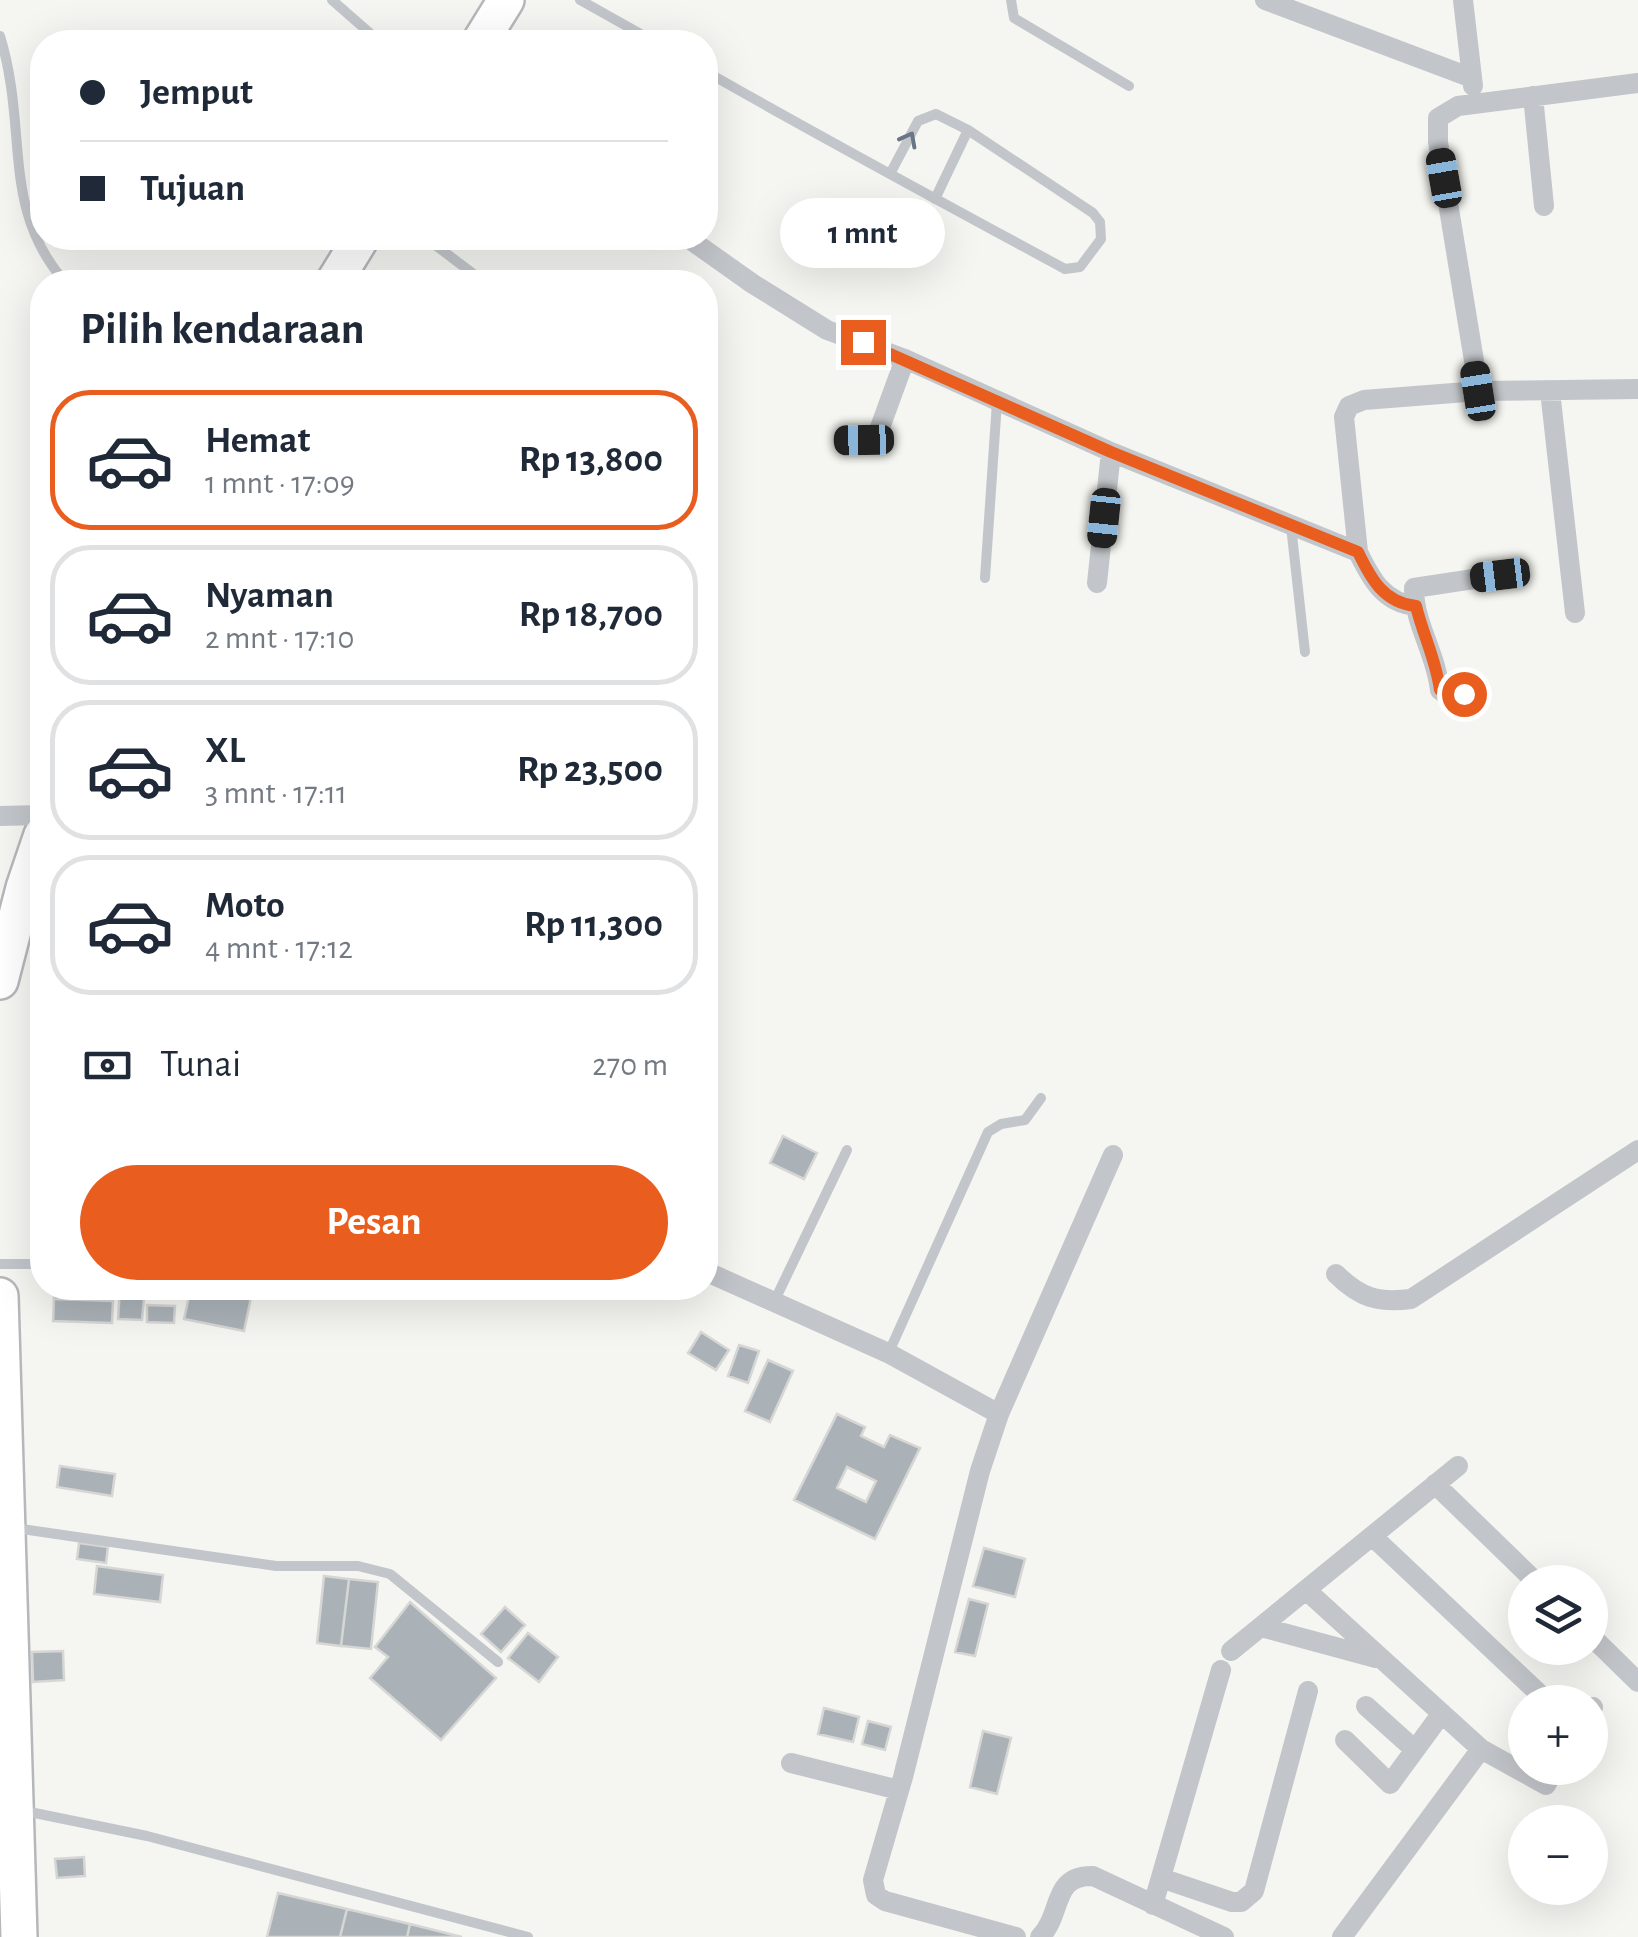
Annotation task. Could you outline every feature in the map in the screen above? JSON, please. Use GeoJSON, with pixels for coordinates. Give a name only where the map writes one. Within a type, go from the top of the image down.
{"type":"FeatureCollection","features":[{"type":"Feature","properties":{"kind":"highway"},"geometry":{"type":"LineString","coordinates":[[487,30],[506,0]]}},
{"type":"Feature","properties":{"kind":"highway"},"geometry":{"type":"LineString","coordinates":[[0,980],[30,870]]}},
{"type":"Feature","properties":{"kind":"highway"},"geometry":{"type":"LineString","coordinates":[[0,1296],[5,1644],[20,1937]]}},
{"type":"Feature","properties":{"kind":"street"},"geometry":{"type":"LineString","coordinates":[[1264,0],[1472,78]]}},
{"type":"Feature","properties":{"kind":"street"},"geometry":{"type":"LineString","coordinates":[[1462,0],[1475,103]]}},
{"type":"Feature","properties":{"kind":"street"},"geometry":{"type":"LineString","coordinates":[[1478,391],[1436,126],[1438,118],[1445,111],[1475,103],[1638,83]]}},
{"type":"Feature","properties":{"kind":"street"},"geometry":{"type":"LineString","coordinates":[[1532,96],[1544,206]]}},
{"type":"Feature","properties":{"kind":"street"},"geometry":{"type":"LineString","coordinates":[[705,250],[826,330],[905,359],[1111,452],[1358,552]]}},
{"type":"Feature","properties":{"kind":"street"},"geometry":{"type":"LineString","coordinates":[[843,440],[864,440],[878,433],[905,359]]}},
{"type":"Feature","properties":{"kind":"street"},"geometry":{"type":"LineString","coordinates":[[1416,606],[1387,598],[1358,552],[1344,417],[1349,406],[1364,400],[1478,391],[1638,389]]}},
{"type":"Feature","properties":{"kind":"street"},"geometry":{"type":"LineString","coordinates":[[1550,390],[1575,612]]}},
{"type":"Feature","properties":{"kind":"street"},"geometry":{"type":"LineString","coordinates":[[1098,583],[1111,452]]}},
{"type":"Feature","properties":{"kind":"street"},"geometry":{"type":"LineString","coordinates":[[1464,694],[1440,690],[1436,662],[1425,640],[1413,592],[1416,586],[1500,575]]}},
{"type":"Feature","properties":{"kind":"street"},"geometry":{"type":"LineString","coordinates":[[0,816],[30,815]]}},
{"type":"Feature","properties":{"kind":"street"},"geometry":{"type":"LineString","coordinates":[[1336,1274],[1364,1298],[1388,1302],[1411,1299],[1638,1150]]}},
{"type":"Feature","properties":{"kind":"street"},"geometry":{"type":"LineString","coordinates":[[1016,1937],[885,1901],[876,1895],[873,1880],[998,1414],[1113,1155]]}},
{"type":"Feature","properties":{"kind":"street"},"geometry":{"type":"LineString","coordinates":[[718,1277],[888,1354],[998,1414]]}},
{"type":"Feature","properties":{"kind":"street"},"geometry":{"type":"LineString","coordinates":[[1153,1904],[1226,1661],[1261,1627],[1458,1466]]}},
{"type":"Feature","properties":{"kind":"street"},"geometry":{"type":"LineString","coordinates":[[1435,1484],[1518,1565]]}},
{"type":"Feature","properties":{"kind":"street"},"geometry":{"type":"LineString","coordinates":[[1372,1536],[1530,1685]]}},
{"type":"Feature","properties":{"kind":"street"},"geometry":{"type":"LineString","coordinates":[[1306,1590],[1481,1748],[1508,1763]]}},
{"type":"Feature","properties":{"kind":"street"},"geometry":{"type":"LineString","coordinates":[[1261,1627],[1383,1660]]}},
{"type":"Feature","properties":{"kind":"street"},"geometry":{"type":"LineString","coordinates":[[1608,1653],[1638,1682]]}},
{"type":"Feature","properties":{"kind":"street"},"geometry":{"type":"LineString","coordinates":[[1161,1878],[1232,1902],[1242,1902],[1254,1891],[1308,1691]]}},
{"type":"Feature","properties":{"kind":"street"},"geometry":{"type":"LineString","coordinates":[[1366,1706],[1415,1750]]}},
{"type":"Feature","properties":{"kind":"street"},"geometry":{"type":"LineString","coordinates":[[1346,1740],[1390,1784],[1442,1714]]}},
{"type":"Feature","properties":{"kind":"street"},"geometry":{"type":"LineString","coordinates":[[1342,1937],[1481,1748]]}},
{"type":"Feature","properties":{"kind":"street"},"geometry":{"type":"LineString","coordinates":[[791,1763],[899,1790]]}},
{"type":"Feature","properties":{"kind":"street"},"geometry":{"type":"LineString","coordinates":[[1040,1937],[1047,1930],[1065,1886],[1072,1878],[1093,1876],[1224,1937]]}},
{"type":"Feature","properties":{"kind":"street"},"geometry":{"type":"LineString","coordinates":[[0,1932],[20,1937]]}},
{"type":"Feature","properties":{"kind":"lane"},"geometry":{"type":"LineString","coordinates":[[332,0],[366,30]]}},
{"type":"Feature","properties":{"kind":"lane"},"geometry":{"type":"LineString","coordinates":[[580,0],[634,30]]}},
{"type":"Feature","properties":{"kind":"lane"},"geometry":{"type":"LineString","coordinates":[[1011,0],[1014,18],[1129,86]]}},
{"type":"Feature","properties":{"kind":"lane"},"geometry":{"type":"LineString","coordinates":[[0,36],[8,106],[6,153]]}},
{"type":"Feature","properties":{"kind":"lane"},"geometry":{"type":"LineString","coordinates":[[718,78],[890,174],[935,199],[1065,269],[1080,267],[1101,239],[1100,222],[1093,214],[968,130],[936,114],[923,117],[890,174]]}},
{"type":"Feature","properties":{"kind":"lane"},"geometry":{"type":"LineString","coordinates":[[935,199],[968,130]]}},
{"type":"Feature","properties":{"kind":"lane"},"geometry":{"type":"LineString","coordinates":[[20,234],[30,245]]}},
{"type":"Feature","properties":{"kind":"lane"},"geometry":{"type":"LineString","coordinates":[[35,250],[54,270]]}},
{"type":"Feature","properties":{"kind":"lane"},"geometry":{"type":"LineString","coordinates":[[442,250],[468,270]]}},
{"type":"Feature","properties":{"kind":"lane"},"geometry":{"type":"LineString","coordinates":[[985,578],[997,402]]}},
{"type":"Feature","properties":{"kind":"lane"},"geometry":{"type":"LineString","coordinates":[[1291,526],[1305,652]]}},
{"type":"Feature","properties":{"kind":"lane"},"geometry":{"type":"LineString","coordinates":[[888,1354],[988,1132],[1001,1124],[1025,1120],[1041,1098]]}},
{"type":"Feature","properties":{"kind":"lane"},"geometry":{"type":"LineString","coordinates":[[774,1302],[846,1150]]}},
{"type":"Feature","properties":{"kind":"lane"},"geometry":{"type":"LineString","coordinates":[[0,1264],[30,1264]]}},
{"type":"Feature","properties":{"kind":"lane"},"geometry":{"type":"LineString","coordinates":[[4,1549],[276,1566],[358,1566],[390,1574],[498,1662]]}},
{"type":"Feature","properties":{"kind":"lane"},"geometry":{"type":"LineString","coordinates":[[14,1808],[147,1836],[528,1937]]}},
{"type":"Feature","properties":{"kind":"building"},"geometry":{"type":"Polygon","coordinates":[[[783,1136],[817,1153],[804,1179],[770,1163],[783,1136]]]}},
{"type":"Feature","properties":{"kind":"building"},"geometry":{"type":"Polygon","coordinates":[[[54,1300],[113,1301],[112,1323],[53,1321],[54,1300]]]}},
{"type":"Feature","properties":{"kind":"building"},"geometry":{"type":"Polygon","coordinates":[[[119,1300],[144,1300],[142,1320],[118,1319],[119,1300]]]}},
{"type":"Feature","properties":{"kind":"building"},"geometry":{"type":"Polygon","coordinates":[[[188,1300],[250,1300],[244,1331],[184,1319],[188,1300]]]}},
{"type":"Feature","properties":{"kind":"building"},"geometry":{"type":"Polygon","coordinates":[[[147,1305],[175,1306],[174,1323],[147,1322],[147,1305]]]}},
{"type":"Feature","properties":{"kind":"building"},"geometry":{"type":"Polygon","coordinates":[[[701,1332],[729,1350],[716,1370],[688,1353],[701,1332]]]}},
{"type":"Feature","properties":{"kind":"building"},"geometry":{"type":"Polygon","coordinates":[[[739,1345],[759,1351],[748,1383],[728,1376],[739,1345]]]}},
{"type":"Feature","properties":{"kind":"building"},"geometry":{"type":"Polygon","coordinates":[[[768,1360],[793,1371],[770,1422],[745,1411],[768,1360]]]}},
{"type":"Feature","properties":{"kind":"building"},"geometry":{"type":"Polygon","coordinates":[[[837,1414],[865,1427],[861,1436],[884,1447],[890,1435],[920,1448],[875,1539],[794,1500],[837,1414]],[[847,1467],[837,1488],[866,1502],[876,1481],[847,1467]]]}},
{"type":"Feature","properties":{"kind":"building"},"geometry":{"type":"Polygon","coordinates":[[[60,1466],[115,1474],[112,1496],[57,1487],[60,1466]]]}},
{"type":"Feature","properties":{"kind":"building"},"geometry":{"type":"Polygon","coordinates":[[[79,1543],[108,1547],[106,1563],[77,1559],[79,1543]]]}},
{"type":"Feature","properties":{"kind":"building"},"geometry":{"type":"Polygon","coordinates":[[[984,1548],[1025,1559],[1015,1597],[973,1586],[984,1548]]]}},
{"type":"Feature","properties":{"kind":"building"},"geometry":{"type":"Polygon","coordinates":[[[97,1566],[163,1575],[160,1602],[94,1594],[97,1566]]]}},
{"type":"Feature","properties":{"kind":"building"},"geometry":{"type":"Polygon","coordinates":[[[324,1576],[349,1579],[341,1646],[317,1643],[324,1576]]]}},
{"type":"Feature","properties":{"kind":"building"},"geometry":{"type":"Polygon","coordinates":[[[349,1579],[378,1582],[371,1649],[341,1646],[349,1579]]]}},
{"type":"Feature","properties":{"kind":"building"},"geometry":{"type":"Polygon","coordinates":[[[969,1599],[988,1604],[975,1656],[955,1652],[969,1599]]]}},
{"type":"Feature","properties":{"kind":"building"},"geometry":{"type":"Polygon","coordinates":[[[410,1602],[496,1678],[441,1740],[370,1678],[388,1657],[375,1647],[410,1602]]]}},
{"type":"Feature","properties":{"kind":"building"},"geometry":{"type":"Polygon","coordinates":[[[505,1607],[525,1625],[501,1652],[481,1634],[505,1607]]]}},
{"type":"Feature","properties":{"kind":"building"},"geometry":{"type":"Polygon","coordinates":[[[528,1633],[558,1657],[539,1682],[508,1658],[528,1633]]]}},
{"type":"Feature","properties":{"kind":"building"},"geometry":{"type":"Polygon","coordinates":[[[63,1651],[64,1680],[33,1682],[32,1652],[63,1651]]]}},
{"type":"Feature","properties":{"kind":"building"},"geometry":{"type":"Polygon","coordinates":[[[824,1708],[859,1717],[853,1742],[818,1734],[824,1708]]]}},
{"type":"Feature","properties":{"kind":"building"},"geometry":{"type":"Polygon","coordinates":[[[868,1721],[891,1727],[885,1750],[862,1744],[868,1721]]]}},
{"type":"Feature","properties":{"kind":"building"},"geometry":{"type":"Polygon","coordinates":[[[983,1731],[1011,1738],[997,1794],[970,1787],[983,1731]]]}},
{"type":"Feature","properties":{"kind":"building"},"geometry":{"type":"Polygon","coordinates":[[[84,1857],[85,1876],[57,1878],[55,1859],[84,1857]]]}},
{"type":"Feature","properties":{"kind":"building"},"geometry":{"type":"Polygon","coordinates":[[[278,1893],[347,1909],[340,1937],[267,1937],[278,1893]]]}},
{"type":"Feature","properties":{"kind":"building"},"geometry":{"type":"Polygon","coordinates":[[[347,1909],[410,1924],[407,1937],[340,1937],[347,1909]]]}},
{"type":"Feature","properties":{"kind":"building"},"geometry":{"type":"Polygon","coordinates":[[[410,1924],[462,1937],[407,1937],[410,1924]]]}},
{"type":"Feature","properties":{"kind":"route"},"geometry":{"type":"LineString","coordinates":[[863,342],[1111,452],[1358,552],[1387,598],[1416,606],[1436,662],[1440,690],[1464,694]]}}]}
